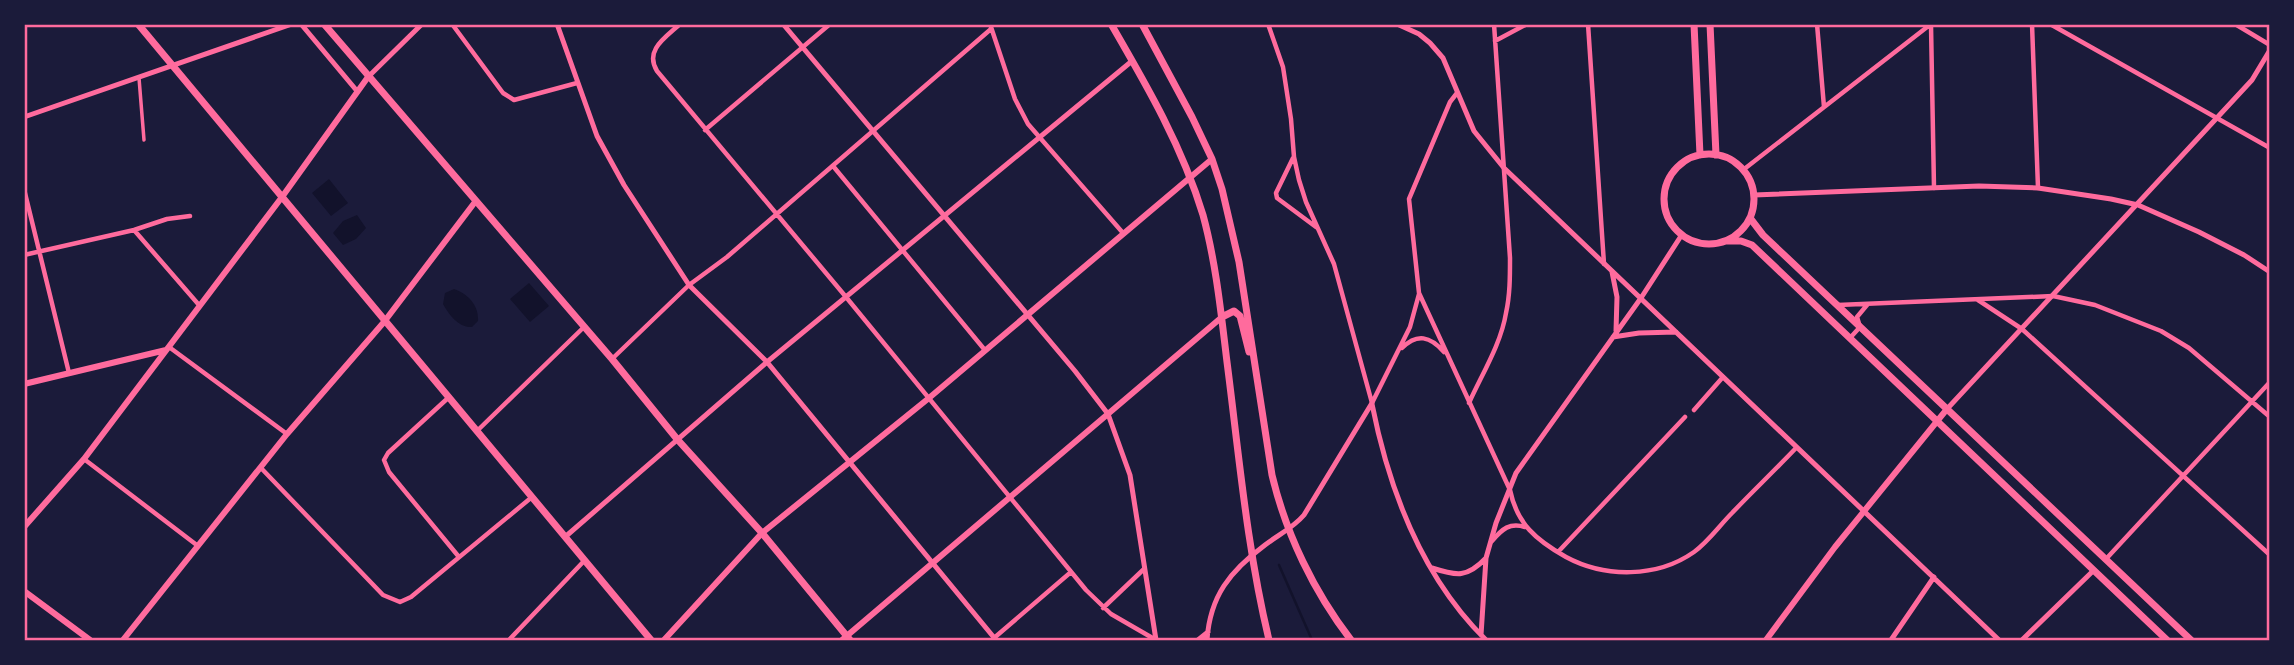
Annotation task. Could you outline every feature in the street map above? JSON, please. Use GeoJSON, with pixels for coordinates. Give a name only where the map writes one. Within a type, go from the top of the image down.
{"type":"FeatureCollection","features":[{"type":"Feature","properties":{"kind":"main road"},"geometry":{"type":"LineString","coordinates":[[138,24],[651,640]]}},
{"type":"Feature","properties":{"kind":"main road"},"geometry":{"type":"LineString","coordinates":[[324,24],[612,359],[677,439],[762,533],[846,639],[1222,317],[1234,311],[1240,316],[1257,379]]}},
{"type":"Feature","properties":{"kind":"main road"},"geometry":{"type":"LineString","coordinates":[[1111,24],[1151,92],[1191,177],[1204,218],[1222,317],[1252,556],[1269,640]]}},
{"type":"Feature","properties":{"kind":"main road"},"geometry":{"type":"LineString","coordinates":[[1142,24],[1168,69],[1212,159],[1233,228],[1279,505],[1312,578],[1351,640]]}},
{"type":"Feature","properties":{"kind":"main road"},"geometry":{"type":"LineString","coordinates":[[1694,24],[1700,155]]}},
{"type":"Feature","properties":{"kind":"main road"},"geometry":{"type":"LineString","coordinates":[[1710,24],[1716,155]]}},
{"type":"Feature","properties":{"kind":"main road"},"geometry":{"type":"LineString","coordinates":[[24,527],[84,458],[282,197],[368,77]]}},
{"type":"Feature","properties":{"kind":"main road"},"geometry":{"type":"LineString","coordinates":[[1725,242],[1744,228],[1750,218],[1754,195],[1752,186],[1743,170],[1726,158],[1700,155],[1686,160],[1675,169],[1667,182],[1663,197],[1668,218],[1681,236],[1710,244],[1741,241],[1752,245],[2167,640]]}},
{"type":"Feature","properties":{"kind":"main road"},"geometry":{"type":"LineString","coordinates":[[664,640],[762,533],[929,398],[1026,313],[1212,159]]}},
{"type":"Feature","properties":{"kind":"main road"},"geometry":{"type":"LineString","coordinates":[[123,640],[287,434],[384,322],[475,202]]}},
{"type":"Feature","properties":{"kind":"main road"},"geometry":{"type":"LineString","coordinates":[[1750,218],[1763,235],[2190,640]]}},
{"type":"Feature","properties":{"kind":"main road"},"geometry":{"type":"LineString","coordinates":[[24,384],[167,349]]}},
{"type":"Feature","properties":{"kind":"main road"},"geometry":{"type":"LineString","coordinates":[[1887,373],[1897,362]]}},
{"type":"Feature","properties":{"kind":"main road"},"geometry":{"type":"LineString","coordinates":[[1766,640],[1863,512],[1947,409]]}},
{"type":"Feature","properties":{"kind":"main road"},"geometry":{"type":"LineString","coordinates":[[1981,465],[1992,453]]}},
{"type":"Feature","properties":{"kind":"main road"},"geometry":{"type":"LineString","coordinates":[[2023,505],[2034,493]]}},
{"type":"Feature","properties":{"kind":"main road"},"geometry":{"type":"LineString","coordinates":[[24,591],[90,640]]}},
{"type":"Feature","properties":{"kind":"main road"},"geometry":{"type":"LineString","coordinates":[[2146,620],[2157,608]]}},
{"type":"Feature","properties":{"kind":"street"},"geometry":{"type":"LineString","coordinates":[[24,117],[292,24]]}},
{"type":"Feature","properties":{"kind":"street"},"geometry":{"type":"LineString","coordinates":[[301,24],[357,91]]}},
{"type":"Feature","properties":{"kind":"street"},"geometry":{"type":"LineString","coordinates":[[368,77],[422,24]]}},
{"type":"Feature","properties":{"kind":"street"},"geometry":{"type":"LineString","coordinates":[[452,24],[503,93],[514,100],[577,83]]}},
{"type":"Feature","properties":{"kind":"street"},"geometry":{"type":"LineString","coordinates":[[557,24],[597,136],[617,174],[689,285],[767,362],[995,639],[1071,572]]}},
{"type":"Feature","properties":{"kind":"street"},"geometry":{"type":"LineString","coordinates":[[680,24],[658,44],[653,52],[653,64],[1071,572],[1103,608],[1157,640]]}},
{"type":"Feature","properties":{"kind":"street"},"geometry":{"type":"LineString","coordinates":[[783,24],[1108,414],[1130,475],[1157,640]]}},
{"type":"Feature","properties":{"kind":"street"},"geometry":{"type":"LineString","coordinates":[[705,130],[830,24]]}},
{"type":"Feature","properties":{"kind":"street"},"geometry":{"type":"LineString","coordinates":[[1268,24],[1283,66],[1292,119],[1294,157],[1306,202],[1334,264],[1372,403],[1380,444],[1397,497],[1418,546],[1431,567],[1486,640]]}},
{"type":"Feature","properties":{"kind":"street"},"geometry":{"type":"LineString","coordinates":[[1397,24],[1419,34],[1443,58],[1474,131],[1504,168],[1999,640]]}},
{"type":"Feature","properties":{"kind":"street"},"geometry":{"type":"LineString","coordinates":[[1469,404],[1499,338],[1506,314],[1510,258],[1494,24]]}},
{"type":"Feature","properties":{"kind":"street"},"geometry":{"type":"LineString","coordinates":[[1495,41],[1527,24]]}},
{"type":"Feature","properties":{"kind":"street"},"geometry":{"type":"LineString","coordinates":[[1588,24],[1604,265]]}},
{"type":"Feature","properties":{"kind":"street"},"geometry":{"type":"LineString","coordinates":[[1816,24],[1824,108]]}},
{"type":"Feature","properties":{"kind":"street"},"geometry":{"type":"LineString","coordinates":[[2032,24],[2038,188]]}},
{"type":"Feature","properties":{"kind":"street"},"geometry":{"type":"LineString","coordinates":[[2050,24],[2270,148]]}},
{"type":"Feature","properties":{"kind":"street"},"geometry":{"type":"LineString","coordinates":[[1947,409],[2252,80],[2270,47],[2235,24]]}},
{"type":"Feature","properties":{"kind":"street"},"geometry":{"type":"LineString","coordinates":[[1743,170],[1931,25]]}},
{"type":"Feature","properties":{"kind":"street"},"geometry":{"type":"LineString","coordinates":[[1931,25],[1934,188]]}},
{"type":"Feature","properties":{"kind":"street"},"geometry":{"type":"LineString","coordinates":[[612,359],[689,285],[727,257],[873,132],[990,27],[1014,99],[1028,124],[1123,233]]}},
{"type":"Feature","properties":{"kind":"street"},"geometry":{"type":"LineString","coordinates":[[565,537],[767,362],[1132,61]]}},
{"type":"Feature","properties":{"kind":"street"},"geometry":{"type":"LineString","coordinates":[[139,78],[144,140]]}},
{"type":"Feature","properties":{"kind":"street"},"geometry":{"type":"LineString","coordinates":[[1457,93],[1450,102],[1409,198],[1419,293],[1525,527],[1558,552],[1598,570],[1636,572],[1676,562],[1693,553],[1708,540],[1720,524],[1796,448]]}},
{"type":"Feature","properties":{"kind":"street"},"geometry":{"type":"LineString","coordinates":[[1294,157],[1276,190],[1277,198],[1319,230]]}},
{"type":"Feature","properties":{"kind":"street"},"geometry":{"type":"LineString","coordinates":[[833,166],[984,349]]}},
{"type":"Feature","properties":{"kind":"street"},"geometry":{"type":"LineString","coordinates":[[1754,195],[1979,186],[2038,188],[2138,205],[2199,232],[2270,272]]}},
{"type":"Feature","properties":{"kind":"street"},"geometry":{"type":"LineString","coordinates":[[24,189],[69,373]]}},
{"type":"Feature","properties":{"kind":"street"},"geometry":{"type":"LineString","coordinates":[[24,255],[134,230],[167,219],[190,216]]}},
{"type":"Feature","properties":{"kind":"street"},"geometry":{"type":"LineString","coordinates":[[134,230],[199,305]]}},
{"type":"Feature","properties":{"kind":"street"},"geometry":{"type":"LineString","coordinates":[[1481,635],[1486,558],[1496,523],[1516,473],[1641,298],[1681,236]]}},
{"type":"Feature","properties":{"kind":"street"},"geometry":{"type":"LineString","coordinates":[[1612,272],[1618,310],[1614,335]]}},
{"type":"Feature","properties":{"kind":"street"},"geometry":{"type":"LineString","coordinates":[[1207,640],[1214,606],[1225,581],[1304,515],[1372,403],[1399,351],[1410,327],[1419,293]]}},
{"type":"Feature","properties":{"kind":"street"},"geometry":{"type":"LineString","coordinates":[[1837,305],[2053,296],[2095,305],[2161,331],[2189,348],[2270,417]]}},
{"type":"Feature","properties":{"kind":"street"},"geometry":{"type":"LineString","coordinates":[[1977,299],[2022,329],[2270,555]]}},
{"type":"Feature","properties":{"kind":"street"},"geometry":{"type":"LineString","coordinates":[[1850,338],[1860,327],[1857,317],[1868,304]]}},
{"type":"Feature","properties":{"kind":"street"},"geometry":{"type":"LineString","coordinates":[[478,430],[584,327]]}},
{"type":"Feature","properties":{"kind":"street"},"geometry":{"type":"LineString","coordinates":[[1614,335],[1676,332]]}},
{"type":"Feature","properties":{"kind":"street"},"geometry":{"type":"LineString","coordinates":[[1399,351],[1416,337],[1424,337],[1437,344],[1448,357]]}},
{"type":"Feature","properties":{"kind":"street"},"geometry":{"type":"LineString","coordinates":[[167,349],[287,434]]}},
{"type":"Feature","properties":{"kind":"street"},"geometry":{"type":"LineString","coordinates":[[1694,410],[1723,377]]}},
{"type":"Feature","properties":{"kind":"street"},"geometry":{"type":"LineString","coordinates":[[2105,559],[2270,382]]}},
{"type":"Feature","properties":{"kind":"street"},"geometry":{"type":"LineString","coordinates":[[449,397],[388,453],[384,460],[389,472],[458,557]]}},
{"type":"Feature","properties":{"kind":"street"},"geometry":{"type":"LineString","coordinates":[[1558,552],[1685,417]]}},
{"type":"Feature","properties":{"kind":"street"},"geometry":{"type":"LineString","coordinates":[[84,458],[198,546]]}},
{"type":"Feature","properties":{"kind":"street"},"geometry":{"type":"LineString","coordinates":[[261,468],[383,595],[400,602],[411,597],[532,497]]}},
{"type":"Feature","properties":{"kind":"street"},"geometry":{"type":"LineString","coordinates":[[1491,542],[1511,525],[1525,527]]}},
{"type":"Feature","properties":{"kind":"street"},"geometry":{"type":"LineString","coordinates":[[1431,567],[1458,574],[1476,569],[1486,558]]}},
{"type":"Feature","properties":{"kind":"street"},"geometry":{"type":"LineString","coordinates":[[509,640],[584,560]]}},
{"type":"Feature","properties":{"kind":"street"},"geometry":{"type":"LineString","coordinates":[[1103,608],[1144,569]]}},
{"type":"Feature","properties":{"kind":"street"},"geometry":{"type":"LineString","coordinates":[[2022,640],[2093,571]]}},
{"type":"Feature","properties":{"kind":"street"},"geometry":{"type":"LineString","coordinates":[[1891,640],[1934,577]]}},
{"type":"Feature","properties":{"kind":"street"},"geometry":{"type":"LineString","coordinates":[[1198,640],[1208,632]]}},
{"type":"Feature","properties":{"kind":"shaded area"},"geometry":{"type":"Polygon","coordinates":[[[329,179],[348,203],[331,216],[312,193],[329,179]]]}},
{"type":"Feature","properties":{"kind":"shaded area"},"geometry":{"type":"Polygon","coordinates":[[[357,215],[366,228],[356,239],[343,245],[333,233],[343,221],[357,215]]]}},
{"type":"Feature","properties":{"kind":"shaded area"},"geometry":{"type":"Polygon","coordinates":[[[529,283],[549,306],[530,322],[510,299],[529,283]]]}},
{"type":"Feature","properties":{"kind":"shaded area"},"geometry":{"type":"Polygon","coordinates":[[[454,289],[468,297],[475,305],[478,321],[472,327],[459,323],[443,304],[445,293],[454,289]]]}},
{"type":"Feature","properties":{"kind":"waterway"},"geometry":{"type":"LineString","coordinates":[[1279,565],[1312,640]]}}]}
